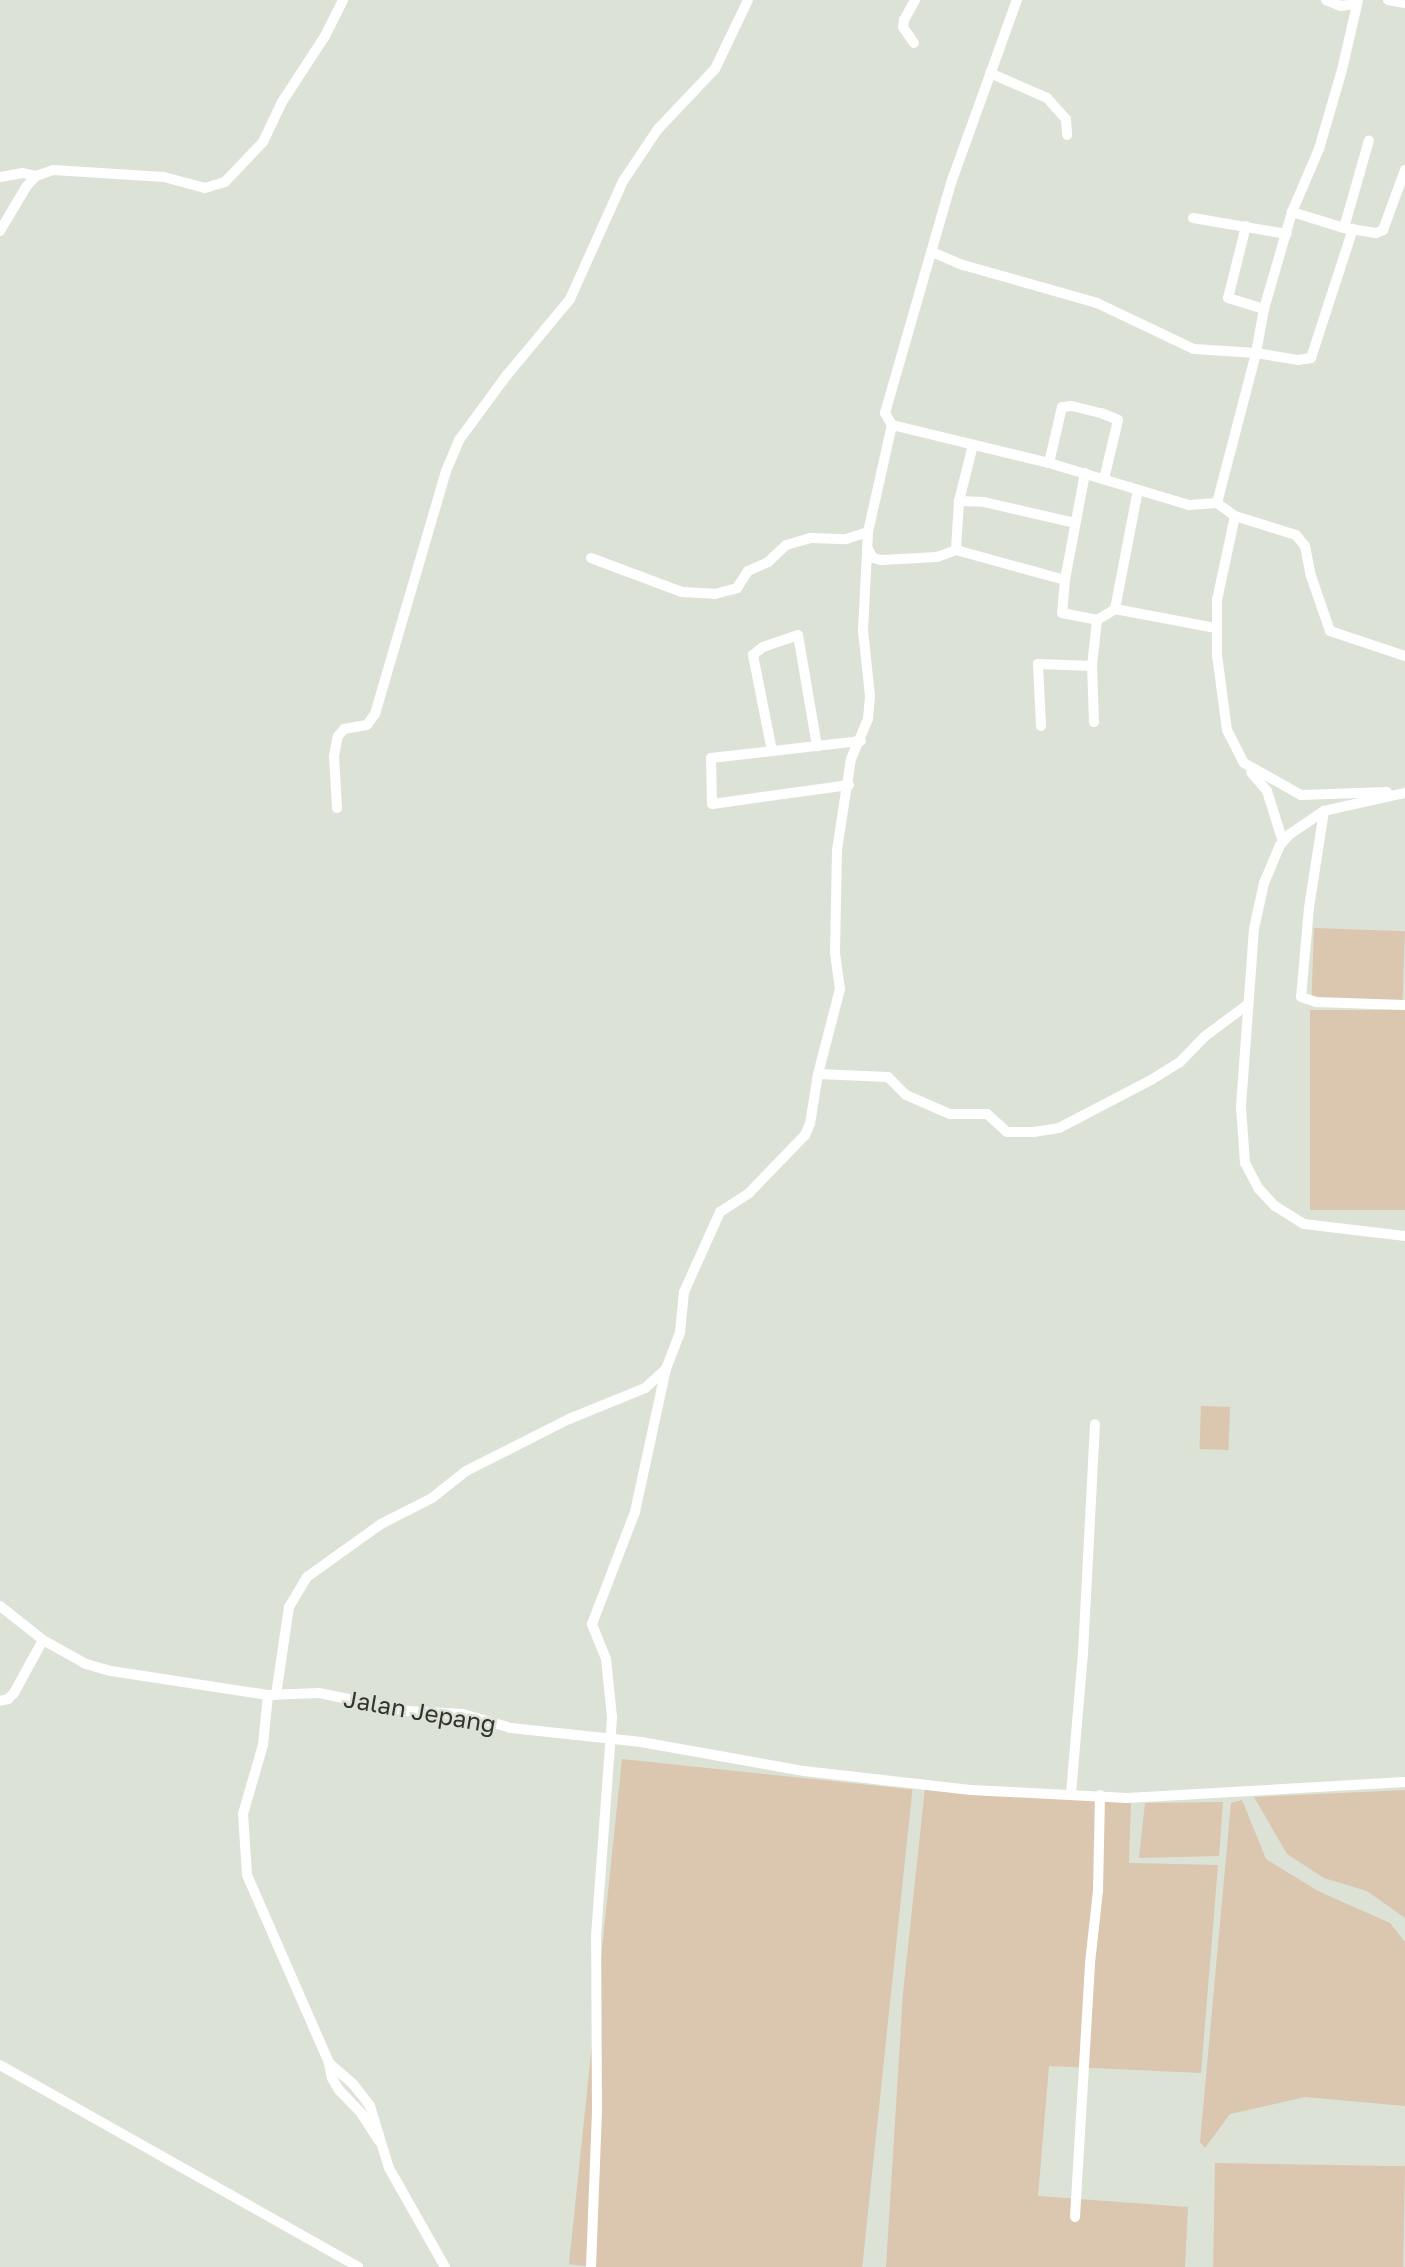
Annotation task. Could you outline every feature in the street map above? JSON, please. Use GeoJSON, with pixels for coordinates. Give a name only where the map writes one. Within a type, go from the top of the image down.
{"type":"FeatureCollection","features":[{"type":"Feature","properties":{"kind":"street"},"geometry":{"type":"LineString","coordinates":[[0,231],[26,187],[36,176],[53,170],[164,177],[205,188],[225,182],[263,142],[282,102],[325,36],[344,0]]}},
{"type":"Feature","properties":{"kind":"street"},"geometry":{"type":"LineString","coordinates":[[337,808],[334,757],[338,736],[344,729],[367,725],[375,714],[446,471],[459,440],[507,375],[570,299],[623,181],[658,128],[715,69],[748,0]]}},
{"type":"Feature","properties":{"kind":"street"},"geometry":{"type":"LineString","coordinates":[[914,43],[903,27],[915,0]]}},
{"type":"Feature","properties":{"kind":"street"},"geometry":{"type":"LineString","coordinates":[[591,2267],[597,2113],[596,1936],[612,1717],[606,1659],[592,1624],[635,1512],[666,1370],[680,1332],[684,1292],[720,1212],[749,1193],[805,1135],[810,1124],[818,1073],[840,989],[835,953],[837,850],[849,785],[850,759],[861,741],[868,719],[870,696],[863,631],[868,531],[892,425],[885,413],[951,183],[1017,0]]}},
{"type":"Feature","properties":{"kind":"street"},"geometry":{"type":"LineString","coordinates":[[1217,503],[1256,353],[1264,309],[1292,212],[1319,149],[1342,70],[1357,2],[1341,6],[1326,0]]}},
{"type":"Feature","properties":{"kind":"street"},"geometry":{"type":"LineString","coordinates":[[1388,0],[1405,3]]}},
{"type":"Feature","properties":{"kind":"street"},"geometry":{"type":"LineString","coordinates":[[990,73],[1047,98],[1066,119],[1066,135]]}},
{"type":"Feature","properties":{"kind":"street"},"geometry":{"type":"LineString","coordinates":[[932,252],[963,265],[1097,303],[1194,349],[1256,353],[1298,360],[1311,358],[1349,229],[1369,140]]}},
{"type":"Feature","properties":{"kind":"street"},"geometry":{"type":"LineString","coordinates":[[1292,212],[1349,229],[1376,233],[1383,230],[1405,170]]}},
{"type":"Feature","properties":{"kind":"street"},"geometry":{"type":"LineString","coordinates":[[0,177],[23,173],[36,176]]}},
{"type":"Feature","properties":{"kind":"street"},"geometry":{"type":"LineString","coordinates":[[1193,218],[1287,234]]}},
{"type":"Feature","properties":{"kind":"street"},"geometry":{"type":"LineString","coordinates":[[1247,226],[1227,298],[1264,309]]}},
{"type":"Feature","properties":{"kind":"street"},"geometry":{"type":"LineString","coordinates":[[1049,463],[1062,407],[1072,406],[1101,412],[1118,420],[1104,479]]}},
{"type":"Feature","properties":{"kind":"street"},"geometry":{"type":"LineString","coordinates":[[892,425],[1049,463],[1189,505],[1217,503],[1235,516],[1296,535],[1305,546],[1311,576],[1330,631],[1405,656]]}},
{"type":"Feature","properties":{"kind":"street"},"geometry":{"type":"LineString","coordinates":[[956,550],[959,500],[973,445]]}},
{"type":"Feature","properties":{"kind":"street"},"geometry":{"type":"LineString","coordinates":[[1085,473],[1065,580],[1062,612],[1097,620],[1115,609],[1157,614],[1216,628]]}},
{"type":"Feature","properties":{"kind":"street"},"geometry":{"type":"LineString","coordinates":[[1115,609],[1138,490]]}},
{"type":"Feature","properties":{"kind":"street"},"geometry":{"type":"LineString","coordinates":[[959,500],[984,502],[1075,523]]}},
{"type":"Feature","properties":{"kind":"street"},"geometry":{"type":"LineString","coordinates":[[1235,516],[1217,600],[1216,628],[1221,700],[1227,730],[1244,763],[1267,791],[1283,842]]}},
{"type":"Feature","properties":{"kind":"street"},"geometry":{"type":"LineString","coordinates":[[591,558],[682,592],[715,594],[737,588],[748,571],[768,562],[786,545],[811,538],[846,539],[868,531]]}},
{"type":"Feature","properties":{"kind":"street"},"geometry":{"type":"LineString","coordinates":[[868,549],[873,558],[882,560],[937,557],[956,550],[1065,580]]}},
{"type":"Feature","properties":{"kind":"street"},"geometry":{"type":"LineString","coordinates":[[1094,722],[1092,666],[1097,620]]}},
{"type":"Feature","properties":{"kind":"street"},"geometry":{"type":"LineString","coordinates":[[772,751],[753,655],[763,647],[798,635],[817,746]]}},
{"type":"Feature","properties":{"kind":"street"},"geometry":{"type":"LineString","coordinates":[[1041,726],[1038,664],[1092,666]]}},
{"type":"Feature","properties":{"kind":"street"},"geometry":{"type":"LineString","coordinates":[[849,785],[712,804],[711,758],[861,741]]}},
{"type":"Feature","properties":{"kind":"street"},"geometry":{"type":"LineString","coordinates":[[1244,763],[1280,786],[1304,796],[1339,792],[1403,793]]}},
{"type":"Feature","properties":{"kind":"street"},"geometry":{"type":"LineString","coordinates":[[1403,793],[1324,811],[1302,825],[1283,842],[1273,860],[1259,902],[1247,1005],[1241,1107],[1242,1149],[1259,1189],[1275,1206],[1304,1224],[1405,1236]]}},
{"type":"Feature","properties":{"kind":"street"},"geometry":{"type":"LineString","coordinates":[[1324,811],[1309,908],[1301,997],[1316,1002],[1405,1005]]}},
{"type":"Feature","properties":{"kind":"street"},"geometry":{"type":"LineString","coordinates":[[818,1073],[888,1077],[906,1095],[950,1114],[987,1114],[994,1117],[1007,1132],[1034,1132],[1059,1128],[1151,1080],[1180,1062],[1204,1037],[1247,1005]]}},
{"type":"Feature","properties":{"kind":"street"},"geometry":{"type":"LineString","coordinates":[[445,2267],[389,2168],[380,2141],[331,2078],[329,2063],[247,1875],[243,1814],[263,1745],[289,1607],[307,1577],[381,1524],[432,1498],[466,1471],[581,1414],[645,1388],[666,1370]]}},
{"type":"Feature","properties":{"kind":"street"},"geometry":{"type":"LineString","coordinates":[[1071,1793],[1083,1653],[1095,1424]]}},
{"type":"Feature","properties":{"kind":"street","name":"Jalan Jepang"},"geometry":{"type":"LineString","coordinates":[[0,1606],[43,1640],[86,1664],[111,1671],[272,1695],[319,1693],[416,1713],[452,1713],[512,1728],[609,1737],[804,1771],[971,1790],[1150,1797],[1405,1782]]}},
{"type":"Feature","properties":{"kind":"street"},"geometry":{"type":"LineString","coordinates":[[0,1701],[8,1699],[13,1693],[43,1640]]}},
{"type":"Feature","properties":{"kind":"street"},"geometry":{"type":"LineString","coordinates":[[1075,2217],[1090,1963],[1098,1891],[1100,1796]]}},
{"type":"Feature","properties":{"kind":"street"},"geometry":{"type":"LineString","coordinates":[[0,2065],[358,2267]]}},
{"type":"Feature","properties":{"kind":"shaded area"},"geometry":{"type":"Polygon","coordinates":[[[1314,928],[1405,931],[1403,1001],[1312,998],[1314,928]]]}},
{"type":"Feature","properties":{"kind":"shaded area"},"geometry":{"type":"Polygon","coordinates":[[[1310,1010],[1405,1010],[1405,1210],[1310,1210],[1310,1010]]]}},
{"type":"Feature","properties":{"kind":"shaded area"},"geometry":{"type":"Polygon","coordinates":[[[1201,1406],[1230,1407],[1228,1450],[1199,1449],[1201,1406]]]}},
{"type":"Feature","properties":{"kind":"shaded area"},"geometry":{"type":"Polygon","coordinates":[[[622,1759],[912,1790],[862,2267],[595,2267],[569,2264],[622,1759]]]}},
{"type":"Feature","properties":{"kind":"shaded area"},"geometry":{"type":"Polygon","coordinates":[[[925,1788],[1131,1802],[1129,1863],[1218,1865],[1201,2073],[1049,2066],[1038,2196],[1188,2207],[1185,2267],[886,2267],[903,1993],[925,1788]]]}},
{"type":"Feature","properties":{"kind":"shaded area"},"geometry":{"type":"Polygon","coordinates":[[[1405,1790],[1405,1918],[1367,1891],[1324,1878],[1287,1854],[1254,1797],[1405,1790]]]}},
{"type":"Feature","properties":{"kind":"shaded area"},"geometry":{"type":"Polygon","coordinates":[[[1242,1800],[1266,1859],[1318,1891],[1390,1923],[1405,1942],[1405,2106],[1305,2097],[1230,2114],[1205,2148],[1200,2142],[1231,1803],[1242,1800]]]}},
{"type":"Feature","properties":{"kind":"shaded area"},"geometry":{"type":"Polygon","coordinates":[[[1223,1802],[1219,1856],[1139,1858],[1145,1803],[1223,1802]]]}},
{"type":"Feature","properties":{"kind":"shaded area"},"geometry":{"type":"Polygon","coordinates":[[[1215,2163],[1405,2166],[1403,2267],[1213,2267],[1215,2163]]]}}]}
